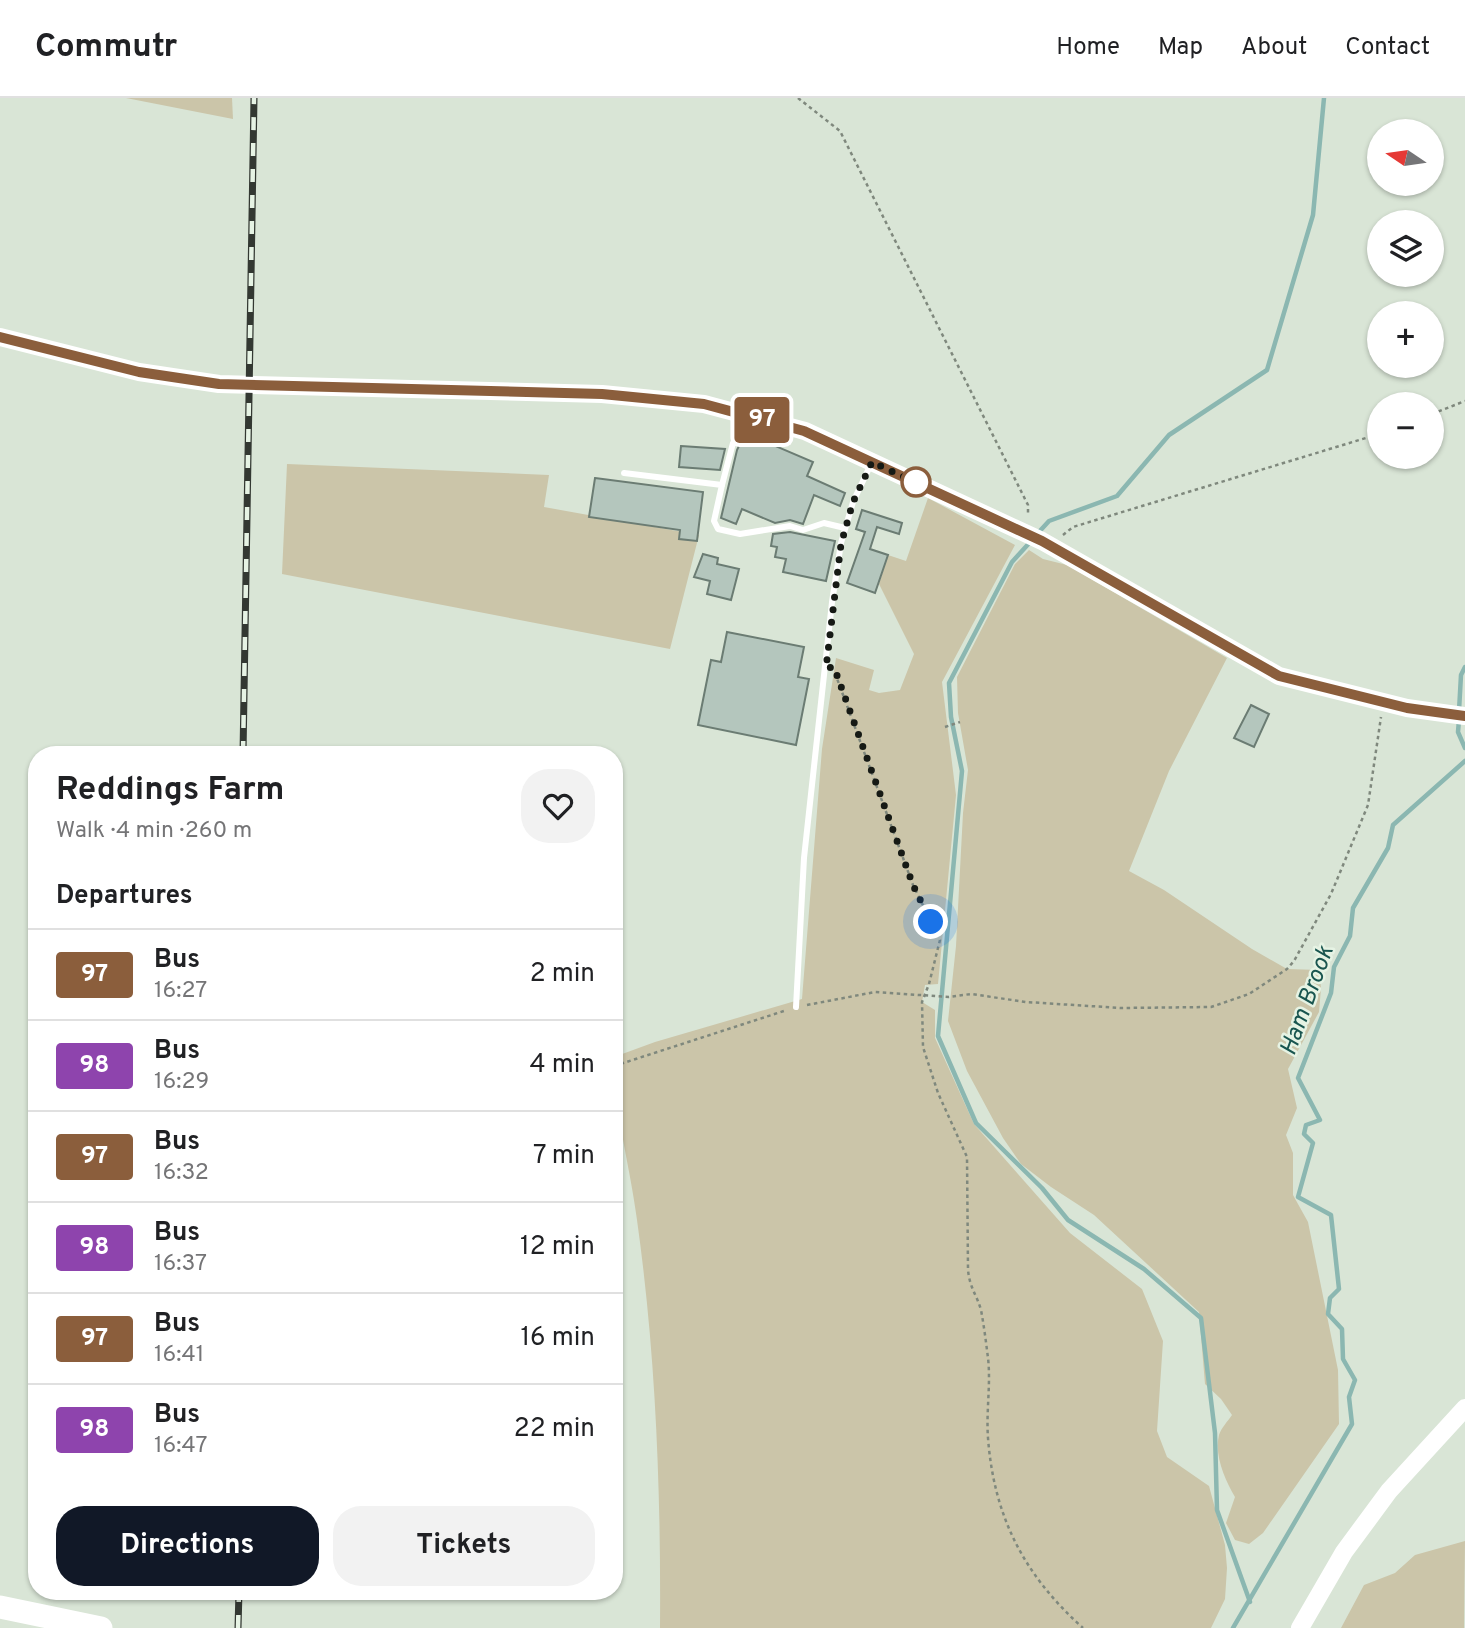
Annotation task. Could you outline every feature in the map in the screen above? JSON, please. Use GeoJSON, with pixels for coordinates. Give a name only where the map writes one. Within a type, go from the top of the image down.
{"type":"FeatureCollection","features":[{"type":"Feature","properties":{"kind":"highway"},"geometry":{"type":"LineString","coordinates":[[0,1607],[100,1628]]}},
{"type":"Feature","properties":{"kind":"street"},"geometry":{"type":"LineString","coordinates":[[0,337],[139,372],[219,384],[602,394],[704,404],[804,431],[1050,545],[1279,676],[1407,708],[1465,716]]}},
{"type":"Feature","properties":{"kind":"street"},"geometry":{"type":"LineString","coordinates":[[1300,1628],[1344,1552],[1389,1491],[1465,1408]]}},
{"type":"Feature","properties":{"kind":"lane"},"geometry":{"type":"LineString","coordinates":[[733,443],[715,521],[718,530],[740,534],[790,526],[803,530],[824,523],[845,528]]}},
{"type":"Feature","properties":{"kind":"lane"},"geometry":{"type":"LineString","coordinates":[[796,1007],[804,858],[834,590],[845,528],[853,502],[872,462]]}},
{"type":"Feature","properties":{"kind":"lane"},"geometry":{"type":"LineString","coordinates":[[624,473],[722,485]]}},
{"type":"Feature","properties":{"kind":"path"},"geometry":{"type":"LineString","coordinates":[[798,98],[840,131],[1028,505],[1028,519],[1020,531]]}},
{"type":"Feature","properties":{"kind":"path"},"geometry":{"type":"LineString","coordinates":[[1444,409],[1465,401]]}},
{"type":"Feature","properties":{"kind":"path"},"geometry":{"type":"LineString","coordinates":[[1050,545],[1073,527],[1367,438]]}},
{"type":"Feature","properties":{"kind":"path"},"geometry":{"type":"LineString","coordinates":[[826,668],[834,667],[913,885],[940,940],[922,1002],[923,1047],[937,1093],[967,1157],[968,1270],[970,1286],[981,1312],[988,1360],[988,1434],[1003,1518],[1033,1572],[1058,1605],[1083,1628]]}},
{"type":"Feature","properties":{"kind":"path"},"geometry":{"type":"LineString","coordinates":[[623,1063],[796,1007],[875,992],[949,997],[971,994],[1026,1003],[1121,1008],[1211,1007],[1249,994],[1287,969],[1294,961],[1331,894],[1368,805],[1383,702]]}},
{"type":"Feature","properties":{"kind":"path"},"geometry":{"type":"LineString","coordinates":[[945,726],[960,722]]}},
{"type":"Feature","properties":{"kind":"shaded area"},"geometry":{"type":"Polygon","coordinates":[[[126,98],[232,98],[233,119],[126,98]]]}},
{"type":"Feature","properties":{"kind":"shaded area"},"geometry":{"type":"Polygon","coordinates":[[[287,464],[549,475],[544,507],[699,535],[670,649],[282,574],[287,464]]]}},
{"type":"Feature","properties":{"kind":"shaded area"},"geometry":{"type":"Polygon","coordinates":[[[928,498],[1015,545],[942,682],[956,795],[938,984],[925,985],[922,1002],[935,1010],[935,1038],[974,1124],[1070,1233],[1142,1289],[1163,1341],[1157,1431],[1167,1457],[1209,1486],[1225,1545],[1225,1599],[1211,1628],[660,1628],[660,1526],[653,1373],[634,1199],[623,1138],[623,1054],[802,999],[822,749],[836,658],[874,670],[869,690],[879,693],[900,690],[914,654],[879,584],[888,555],[906,561],[928,498]]]}},
{"type":"Feature","properties":{"kind":"shaded area"},"geometry":{"type":"Polygon","coordinates":[[[1029,550],[1043,559],[1067,565],[1227,658],[1169,771],[1129,871],[1164,890],[1287,969],[1319,970],[1319,1012],[1288,1069],[1297,1108],[1286,1135],[1293,1153],[1293,1195],[1308,1222],[1338,1370],[1339,1424],[1263,1533],[1249,1544],[1235,1540],[1226,1523],[1235,1497],[1221,1467],[1218,1443],[1220,1432],[1232,1415],[1221,1399],[1205,1384],[1199,1312],[1094,1215],[1021,1164],[1003,1138],[967,1071],[948,1021],[968,770],[958,713],[957,677],[1015,564],[1029,550]]]}},
{"type":"Feature","properties":{"kind":"shaded area"},"geometry":{"type":"Polygon","coordinates":[[[1465,1541],[1464,1628],[1341,1628],[1364,1585],[1395,1573],[1415,1555],[1465,1541]]]}},
{"type":"Feature","properties":{"kind":"building"},"geometry":{"type":"Polygon","coordinates":[[[745,433],[813,462],[807,476],[845,493],[840,506],[814,495],[803,524],[790,520],[775,523],[742,509],[736,524],[721,518],[737,450],[745,433]]]}},
{"type":"Feature","properties":{"kind":"building"},"geometry":{"type":"Polygon","coordinates":[[[681,446],[725,449],[720,470],[679,467],[681,446]]]}},
{"type":"Feature","properties":{"kind":"building"},"geometry":{"type":"Polygon","coordinates":[[[595,478],[703,492],[697,541],[679,539],[680,530],[589,517],[595,478]]]}},
{"type":"Feature","properties":{"kind":"building"},"geometry":{"type":"Polygon","coordinates":[[[862,510],[902,523],[899,534],[877,527],[870,549],[888,555],[875,593],[847,583],[865,532],[856,529],[862,510]]]}},
{"type":"Feature","properties":{"kind":"building"},"geometry":{"type":"Polygon","coordinates":[[[790,532],[835,541],[826,581],[783,572],[786,559],[775,557],[777,547],[771,546],[773,534],[790,532]]]}},
{"type":"Feature","properties":{"kind":"building"},"geometry":{"type":"Polygon","coordinates":[[[703,554],[718,558],[717,564],[739,569],[731,600],[707,594],[710,581],[694,577],[703,554]]]}},
{"type":"Feature","properties":{"kind":"building"},"geometry":{"type":"Polygon","coordinates":[[[727,632],[804,647],[798,677],[809,679],[796,745],[698,725],[711,660],[721,662],[727,632]]]}},
{"type":"Feature","properties":{"kind":"building"},"geometry":{"type":"Polygon","coordinates":[[[1251,705],[1269,714],[1254,747],[1234,738],[1251,705]]]}},
{"type":"Feature","properties":{"kind":"waterway"},"geometry":{"type":"LineString","coordinates":[[1038,533],[1049,521],[1117,496],[1169,435],[1267,370],[1313,215],[1324,98]]}},
{"type":"Feature","properties":{"kind":"waterway"},"geometry":{"type":"LineString","coordinates":[[1032,540],[1012,562],[949,683],[951,717],[962,771],[938,1036],[976,1123],[1042,1188],[1068,1220],[1144,1269],[1201,1318],[1215,1433],[1217,1510],[1250,1602]]}},
{"type":"Feature","properties":{"kind":"waterway","name":"Ham Brook"},"geometry":{"type":"LineString","coordinates":[[1459,711],[1461,675],[1465,667]]}},
{"type":"Feature","properties":{"kind":"waterway","name":"Ham Brook"},"geometry":{"type":"LineString","coordinates":[[1459,720],[1458,732],[1465,748]]}},
{"type":"Feature","properties":{"kind":"waterway","name":"Ham Brook"},"geometry":{"type":"LineString","coordinates":[[1233,1628],[1352,1424],[1349,1397],[1355,1380],[1343,1359],[1342,1329],[1328,1314],[1330,1298],[1339,1289],[1331,1215],[1298,1197],[1313,1143],[1304,1134],[1306,1125],[1320,1120],[1298,1078],[1331,993],[1334,967],[1350,936],[1353,908],[1388,848],[1393,825],[1465,761]]}},
{"type":"Feature","properties":{"kind":"railway"},"geometry":{"type":"LineString","coordinates":[[243,746],[254,98]]}},
{"type":"Feature","properties":{"kind":"railway"},"geometry":{"type":"LineString","coordinates":[[238,1628],[239,1600]]}},
{"type":"Feature","properties":{"kind":"bus line","name":"97"},"geometry":{"type":"LineString","coordinates":[[0,337],[139,372],[219,384],[602,394],[704,404],[804,431],[1042,541],[1279,676],[1407,708],[1465,716]]}},
{"type":"Feature","properties":{"kind":"route"},"geometry":{"type":"LineString","coordinates":[[916,482],[921,485],[872,462],[853,502],[841,544],[826,668],[834,667],[913,885],[931,922]]}}]}
